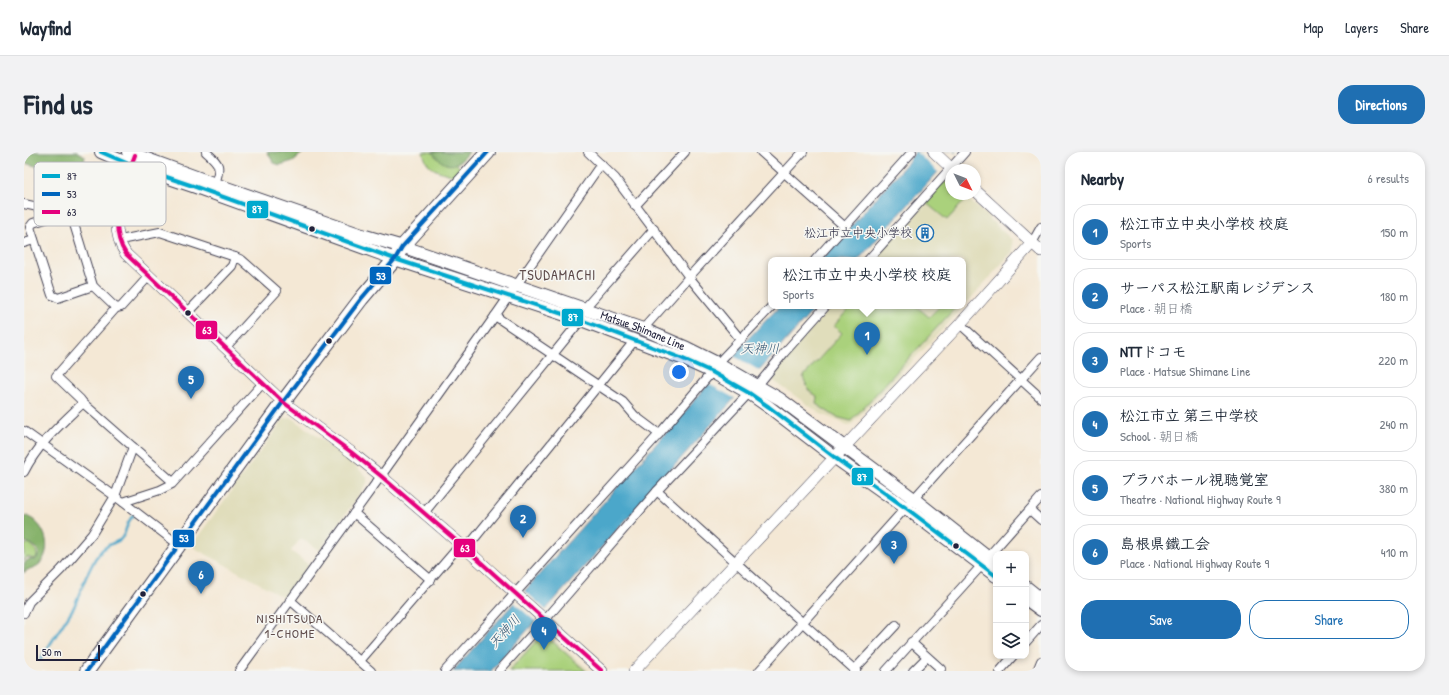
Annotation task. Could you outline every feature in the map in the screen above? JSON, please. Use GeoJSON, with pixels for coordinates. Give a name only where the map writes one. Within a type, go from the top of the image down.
{"type":"FeatureCollection","features":[{"type":"Feature","properties":{"kind":"highway"},"geometry":{"type":"LineString","coordinates":[[87,671],[283,402],[361,300],[488,152]]}},
{"type":"Feature","properties":{"kind":"highway"},"geometry":{"type":"LineString","coordinates":[[402,252],[499,152]]}},
{"type":"Feature","properties":{"kind":"main road","name":"Matsue Shimane Line"},"geometry":{"type":"LineString","coordinates":[[101,152],[131,157],[147,162]]}},
{"type":"Feature","properties":{"kind":"main road","name":"Matsue Shimane Line"},"geometry":{"type":"LineString","coordinates":[[131,157],[142,162]]}},
{"type":"Feature","properties":{"kind":"main road","name":"Matsue Shimane Line"},"geometry":{"type":"LineString","coordinates":[[166,168],[362,235],[509,296],[643,329],[687,348],[716,369],[752,389],[780,398],[844,446],[910,504],[988,562],[993,571]]}},
{"type":"Feature","properties":{"kind":"main road","name":"Matsue Shimane Line"},"geometry":{"type":"LineString","coordinates":[[166,173],[193,186],[402,252],[516,286],[582,314],[635,340],[681,358],[716,369]]}},
{"type":"Feature","properties":{"kind":"main road","name":"Matsue Shimane Line"},"geometry":{"type":"LineString","coordinates":[[752,389],[790,423],[834,457],[910,504]]}},
{"type":"Feature","properties":{"kind":"main road"},"geometry":{"type":"LineString","coordinates":[[1029,589],[1041,599]]}},
{"type":"Feature","properties":{"kind":"main road"},"geometry":{"type":"LineString","coordinates":[[1029,601],[1041,610]]}},
{"type":"Feature","properties":{"kind":"street"},"geometry":{"type":"LineString","coordinates":[[206,152],[216,161],[219,167],[219,173],[215,184]]}},
{"type":"Feature","properties":{"kind":"street"},"geometry":{"type":"LineString","coordinates":[[588,152],[615,178],[689,277],[741,340]]}},
{"type":"Feature","properties":{"kind":"street"},"geometry":{"type":"LineString","coordinates":[[635,206],[685,152]]}},
{"type":"Feature","properties":{"kind":"street"},"geometry":{"type":"LineString","coordinates":[[761,152],[845,227]]}},
{"type":"Feature","properties":{"kind":"street"},"geometry":{"type":"LineString","coordinates":[[643,329],[803,152]]}},
{"type":"Feature","properties":{"kind":"street"},"geometry":{"type":"LineString","coordinates":[[818,257],[912,152]]}},
{"type":"Feature","properties":{"kind":"street"},"geometry":{"type":"LineString","coordinates":[[934,152],[947,164]]}},
{"type":"Feature","properties":{"kind":"street"},"geometry":{"type":"LineString","coordinates":[[954,164],[965,152]]}},
{"type":"Feature","properties":{"kind":"street"},"geometry":{"type":"LineString","coordinates":[[239,671],[381,476],[601,164]]}},
{"type":"Feature","properties":{"kind":"street"},"geometry":{"type":"LineString","coordinates":[[871,257],[945,175]]}},
{"type":"Feature","properties":{"kind":"street"},"geometry":{"type":"LineString","coordinates":[[981,196],[1041,251]]}},
{"type":"Feature","properties":{"kind":"street"},"geometry":{"type":"LineString","coordinates":[[24,204],[34,206]]}},
{"type":"Feature","properties":{"kind":"street"},"geometry":{"type":"LineString","coordinates":[[34,222],[31,225],[34,240],[52,295],[58,298],[92,286]]}},
{"type":"Feature","properties":{"kind":"street"},"geometry":{"type":"LineString","coordinates":[[74,226],[92,286],[116,308]]}},
{"type":"Feature","properties":{"kind":"street"},"geometry":{"type":"LineString","coordinates":[[118,226],[120,240],[126,254],[283,402],[381,476],[602,671]]}},
{"type":"Feature","properties":{"kind":"street"},"geometry":{"type":"LineString","coordinates":[[634,671],[960,324],[1032,243],[1041,227]]}},
{"type":"Feature","properties":{"kind":"street"},"geometry":{"type":"LineString","coordinates":[[424,513],[552,355],[582,314],[654,229]]}},
{"type":"Feature","properties":{"kind":"street"},"geometry":{"type":"LineString","coordinates":[[120,240],[160,232],[242,260],[277,291],[226,348]]}},
{"type":"Feature","properties":{"kind":"street"},"geometry":{"type":"LineString","coordinates":[[24,243],[34,240]]}},
{"type":"Feature","properties":{"kind":"street"},"geometry":{"type":"LineString","coordinates":[[188,312],[232,266],[235,257]]}},
{"type":"Feature","properties":{"kind":"street"},"geometry":{"type":"LineString","coordinates":[[149,276],[121,307],[116,308],[56,376],[84,403],[173,482]]}},
{"type":"Feature","properties":{"kind":"street"},"geometry":{"type":"LineString","coordinates":[[445,671],[659,434],[769,309]]}},
{"type":"Feature","properties":{"kind":"street"},"geometry":{"type":"LineString","coordinates":[[499,671],[657,491],[752,389],[823,309]]}},
{"type":"Feature","properties":{"kind":"street"},"geometry":{"type":"LineString","coordinates":[[495,316],[623,402],[635,416],[659,434]]}},
{"type":"Feature","properties":{"kind":"street"},"geometry":{"type":"LineString","coordinates":[[960,324],[1041,398]]}},
{"type":"Feature","properties":{"kind":"street"},"geometry":{"type":"LineString","coordinates":[[360,661],[430,580],[463,547],[635,340]]}},
{"type":"Feature","properties":{"kind":"street"},"geometry":{"type":"LineString","coordinates":[[759,671],[1041,357]]}},
{"type":"Feature","properties":{"kind":"street"},"geometry":{"type":"LineString","coordinates":[[123,502],[160,490],[173,482],[263,383]]}},
{"type":"Feature","properties":{"kind":"street"},"geometry":{"type":"LineString","coordinates":[[24,472],[32,456],[42,444],[84,403]]}},
{"type":"Feature","properties":{"kind":"street"},"geometry":{"type":"LineString","coordinates":[[24,431],[115,496],[179,545]]}},
{"type":"Feature","properties":{"kind":"street"},"geometry":{"type":"LineString","coordinates":[[24,613],[29,602],[61,570],[92,534],[115,496],[134,447]]}},
{"type":"Feature","properties":{"kind":"street"},"geometry":{"type":"LineString","coordinates":[[657,491],[855,670],[896,625]]}},
{"type":"Feature","properties":{"kind":"street"},"geometry":{"type":"LineString","coordinates":[[886,671],[911,642],[988,562],[1041,497]]}},
{"type":"Feature","properties":{"kind":"street"},"geometry":{"type":"LineString","coordinates":[[1030,510],[1041,520]]}},
{"type":"Feature","properties":{"kind":"street"},"geometry":{"type":"LineString","coordinates":[[354,513],[430,580]]}},
{"type":"Feature","properties":{"kind":"street"},"geometry":{"type":"LineString","coordinates":[[290,600],[372,671]]}},
{"type":"Feature","properties":{"kind":"street"},"geometry":{"type":"LineString","coordinates":[[1029,639],[1041,625]]}},
{"type":"Feature","properties":{"kind":"street"},"geometry":{"type":"LineString","coordinates":[[911,642],[940,669],[939,671]]}},
{"type":"Feature","properties":{"kind":"street"},"geometry":{"type":"LineString","coordinates":[[914,671],[927,656]]}},
{"type":"Feature","properties":{"kind":"street"},"geometry":{"type":"LineString","coordinates":[[1000,671],[1010,659]]}},
{"type":"Feature","properties":{"kind":"street"},"geometry":{"type":"LineString","coordinates":[[1037,671],[1041,661]]}},
{"type":"Feature","properties":{"kind":"shaded area","name":"松江市立中央小学校"},"geometry":{"type":"Polygon","coordinates":[[[942,182],[945,182],[945,200],[969,200],[1012,240],[1013,251],[966,304],[966,257],[874,257],[942,182]]]}},
{"type":"Feature","properties":{"kind":"shaded area","name":"松江市立中央小学校"},"geometry":{"type":"Polygon","coordinates":[[[828,309],[961,309],[850,426],[821,414],[771,379],[787,355],[828,309]]]}},
{"type":"Feature","properties":{"kind":"shaded area"},"geometry":{"type":"Polygon","coordinates":[[[292,418],[349,460],[367,477],[367,483],[320,550],[301,538],[291,551],[309,565],[284,597],[191,546],[284,419],[292,418]]]}},
{"type":"Feature","properties":{"kind":"shaded area"},"geometry":{"type":"Polygon","coordinates":[[[542,629],[590,671],[504,671],[542,629]]]}},
{"type":"Feature","properties":{"kind":"green space"},"geometry":{"type":"Polygon","coordinates":[[[24,152],[77,152],[85,156],[84,162],[34,162],[34,166],[24,163],[24,152]]]}},
{"type":"Feature","properties":{"kind":"green space"},"geometry":{"type":"Polygon","coordinates":[[[267,152],[304,152],[293,161],[280,165],[274,163],[267,152]]]}},
{"type":"Feature","properties":{"kind":"green space"},"geometry":{"type":"Polygon","coordinates":[[[423,152],[464,152],[456,163],[463,172],[458,177],[436,170],[428,164],[423,152]]]}},
{"type":"Feature","properties":{"kind":"green space"},"geometry":{"type":"Polygon","coordinates":[[[432,152],[469,152],[460,162],[450,165],[441,162],[432,152]]]}},
{"type":"Feature","properties":{"kind":"green space"},"geometry":{"type":"Polygon","coordinates":[[[942,183],[945,183],[945,200],[965,200],[947,220],[925,202],[942,183]]]}},
{"type":"Feature","properties":{"kind":"green space"},"geometry":{"type":"Polygon","coordinates":[[[848,309],[920,309],[929,317],[937,309],[954,309],[851,421],[836,417],[816,404],[817,396],[809,391],[803,377],[842,333],[834,326],[848,309]]]}},
{"type":"Feature","properties":{"kind":"green space"},"geometry":{"type":"Polygon","coordinates":[[[27,516],[35,521],[43,531],[47,546],[40,564],[24,573],[25,562],[35,560],[38,554],[38,551],[34,546],[24,542],[24,517],[27,516]]]}},
{"type":"Feature","properties":{"kind":"green space"},"geometry":{"type":"Polygon","coordinates":[[[29,543],[35,549],[37,557],[34,559],[27,557],[24,561],[24,544],[26,545],[29,543]]]}},
{"type":"Feature","properties":{"kind":"green space"},"geometry":{"type":"Polygon","coordinates":[[[545,635],[586,671],[509,671],[541,636],[545,635]]]}},
{"type":"Feature","properties":{"kind":"water"},"geometry":{"type":"Polygon","coordinates":[[[915,152],[956,152],[861,257],[824,257],[908,162],[915,152]]]}},
{"type":"Feature","properties":{"kind":"water","name":"天神川"},"geometry":{"type":"Polygon","coordinates":[[[777,309],[814,309],[491,671],[453,671],[689,407],[735,352],[777,309]]]}},
{"type":"Feature","properties":{"kind":"pier"},"geometry":{"type":"Polygon","coordinates":[[[916,152],[954,152],[956,154],[947,164],[945,164],[945,166],[939,173],[916,152]]]}},
{"type":"Feature","properties":{"kind":"pier"},"geometry":{"type":"Polygon","coordinates":[[[732,355],[762,372],[736,399],[707,383],[732,355]]]}},
{"type":"Feature","properties":{"kind":"pier"},"geometry":{"type":"Polygon","coordinates":[[[523,589],[547,611],[536,622],[512,601],[523,589]]]}},
{"type":"Feature","properties":{"kind":"waterway"},"geometry":{"type":"LineString","coordinates":[[40,660],[74,607],[95,559],[102,550],[120,540],[124,535],[128,523],[133,515]]}},
{"type":"Feature","properties":{"kind":"transit line","name":"87"},"geometry":{"type":"LineString","coordinates":[[101,152],[124,162]]}},
{"type":"Feature","properties":{"kind":"transit line","name":"53"},"geometry":{"type":"LineString","coordinates":[[87,671],[283,402],[361,299],[395,259],[402,247],[488,152]]}},
{"type":"Feature","properties":{"kind":"transit line","name":"63"},"geometry":{"type":"LineString","coordinates":[[132,162],[135,155]]}},
{"type":"Feature","properties":{"kind":"transit line","name":"87"},"geometry":{"type":"LineString","coordinates":[[166,177],[395,259],[581,320],[681,358],[712,372],[749,393],[769,407],[834,457],[906,508],[993,574]]}},
{"type":"Feature","properties":{"kind":"transit line","name":"63"},"geometry":{"type":"LineString","coordinates":[[117,226],[120,243],[126,254],[283,402],[381,476],[466,549],[602,671]]}},
{"type":"Feature","properties":{"kind":"place","name":"松江市立中央小学校"},"geometry":{"type":"Point","coordinates":[925,233]}},
{"type":"Feature","properties":{"kind":"place","name":"松江市立中央小学校 校庭"},"geometry":{"type":"Point","coordinates":[867,355]}},
{"type":"Feature","properties":{"kind":"place","name":"プラバホール視聴覚室"},"geometry":{"type":"Point","coordinates":[191,399]}},
{"type":"Feature","properties":{"kind":"place","name":"サーパス松江駅南レジデンス"},"geometry":{"type":"Point","coordinates":[523,538]}},
{"type":"Feature","properties":{"kind":"place","name":"NTTドコモ"},"geometry":{"type":"Point","coordinates":[894,564]}},
{"type":"Feature","properties":{"kind":"place","name":"島根県鐵工会"},"geometry":{"type":"Point","coordinates":[201,594]}},
{"type":"Feature","properties":{"kind":"place","name":"松江市立 第三中学校"},"geometry":{"type":"Point","coordinates":[544,650]}},
{"type":"Feature","properties":{"kind":"district","name":"TSUDAMACHI"},"geometry":{"type":"Point","coordinates":[558,275]}},
{"type":"Feature","properties":{"kind":"district","name":"NISHITSUDA 1-CHOME"},"geometry":{"type":"Point","coordinates":[290,626]}}]}
